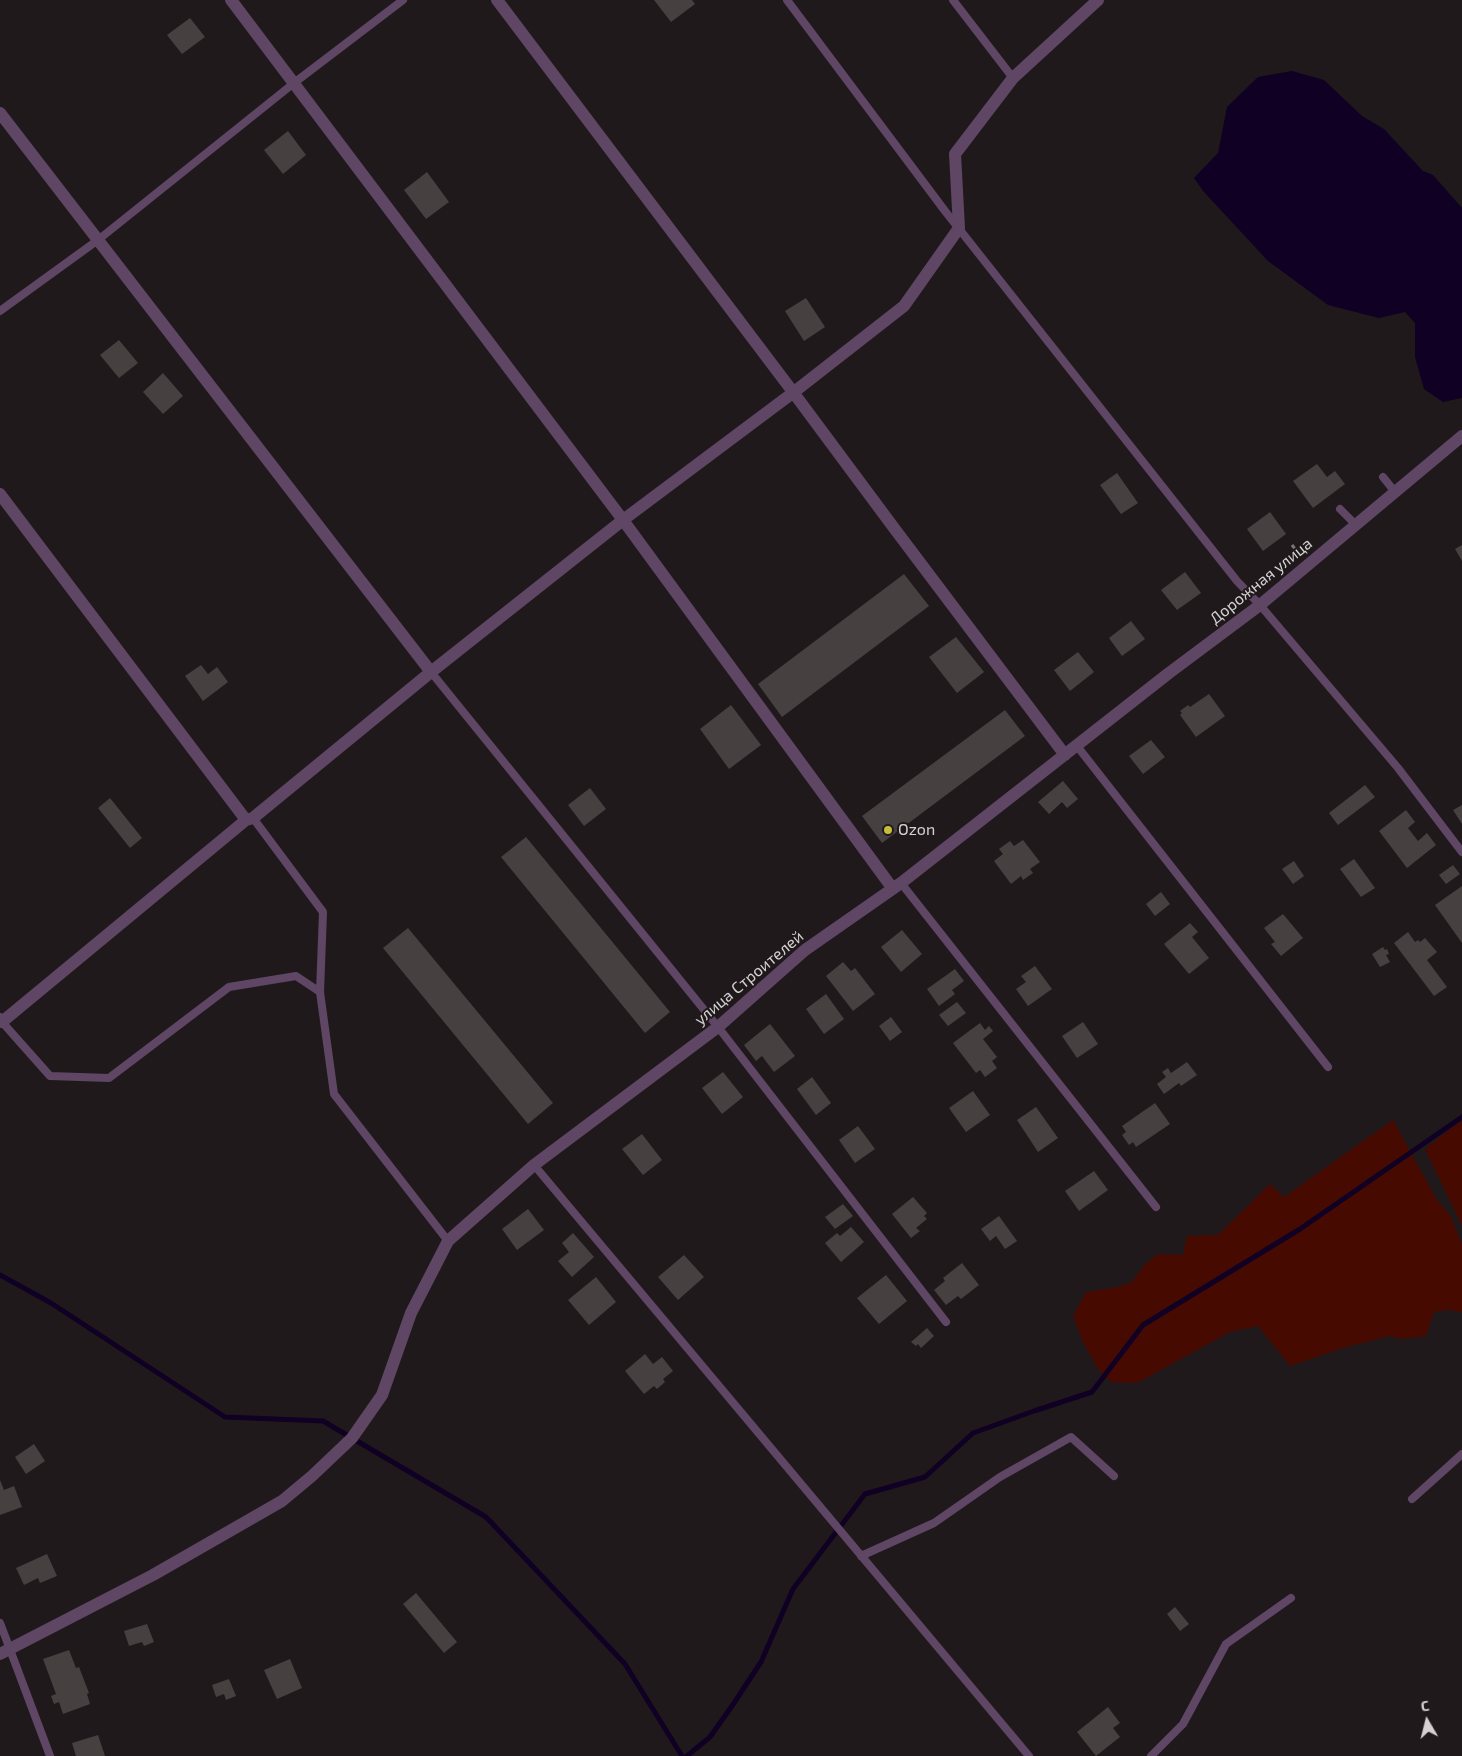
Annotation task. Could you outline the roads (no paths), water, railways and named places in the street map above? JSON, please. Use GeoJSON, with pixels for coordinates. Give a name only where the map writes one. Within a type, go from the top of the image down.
{"type":"FeatureCollection","features":[{"type":"Feature","properties":{"kind":"street"},"geometry":{"type":"LineString","coordinates":[[231,0],[897,886]]}},
{"type":"Feature","properties":{"kind":"street"},"geometry":{"type":"LineString","coordinates":[[496,0],[794,392],[899,536],[1065,755]]}},
{"type":"Feature","properties":{"kind":"street"},"geometry":{"type":"LineString","coordinates":[[1,1021],[430,672],[623,520],[794,392],[904,306],[959,228],[955,154],[1013,78],[1098,0]]}},
{"type":"Feature","properties":{"kind":"street"},"geometry":{"type":"LineString","coordinates":[[0,112],[430,672]]}},
{"type":"Feature","properties":{"kind":"street","name":"Дорожная улица"},"geometry":{"type":"LineString","coordinates":[[1077,746],[1169,672],[1260,605],[1462,436]]}},
{"type":"Feature","properties":{"kind":"street"},"geometry":{"type":"LineString","coordinates":[[1,497],[250,819]]}},
{"type":"Feature","properties":{"kind":"street","name":"улица Строителей"},"geometry":{"type":"LineString","coordinates":[[448,1241],[534,1165],[718,1027],[805,950],[897,886],[1077,746]]}},
{"type":"Feature","properties":{"kind":"street"},"geometry":{"type":"LineString","coordinates":[[5,1652],[152,1575],[282,1501],[312,1476],[352,1438],[382,1395],[412,1313],[448,1241]]}},
{"type":"Feature","properties":{"kind":"lane"},"geometry":{"type":"LineString","coordinates":[[0,311],[98,240],[294,83],[404,0]]}},
{"type":"Feature","properties":{"kind":"lane"},"geometry":{"type":"LineString","coordinates":[[787,0],[959,228],[1230,574],[1260,605],[1398,768],[1462,852]]}},
{"type":"Feature","properties":{"kind":"lane"},"geometry":{"type":"LineString","coordinates":[[953,0],[1013,78]]}},
{"type":"Feature","properties":{"kind":"lane"},"geometry":{"type":"LineString","coordinates":[[1383,477],[1395,492]]}},
{"type":"Feature","properties":{"kind":"lane"},"geometry":{"type":"LineString","coordinates":[[1340,509],[1356,525]]}},
{"type":"Feature","properties":{"kind":"lane"},"geometry":{"type":"LineString","coordinates":[[430,672],[718,1027],[946,1322]]}},
{"type":"Feature","properties":{"kind":"lane"},"geometry":{"type":"LineString","coordinates":[[1077,746],[1328,1068]]}},
{"type":"Feature","properties":{"kind":"lane"},"geometry":{"type":"LineString","coordinates":[[250,819],[323,912],[320,992],[334,1094],[448,1241]]}},
{"type":"Feature","properties":{"kind":"lane"},"geometry":{"type":"LineString","coordinates":[[897,886],[1156,1207]]}},
{"type":"Feature","properties":{"kind":"lane"},"geometry":{"type":"LineString","coordinates":[[1,1021],[50,1076],[109,1078],[229,988],[296,976],[320,992]]}},
{"type":"Feature","properties":{"kind":"lane"},"geometry":{"type":"LineString","coordinates":[[534,1165],[1029,1756]]}},
{"type":"Feature","properties":{"kind":"lane"},"geometry":{"type":"LineString","coordinates":[[861,1556],[934,1523],[1000,1477],[1071,1437],[1114,1476]]}},
{"type":"Feature","properties":{"kind":"lane"},"geometry":{"type":"LineString","coordinates":[[1412,1499],[1462,1454]]}},
{"type":"Feature","properties":{"kind":"lane"},"geometry":{"type":"LineString","coordinates":[[1151,1756],[1183,1724],[1226,1644],[1292,1598]]}},
{"type":"Feature","properties":{"kind":"lane"},"geometry":{"type":"LineString","coordinates":[[0,1623],[5,1652],[50,1756]]}},
{"type":"Feature","properties":{"kind":"waterway"},"geometry":{"type":"LineString","coordinates":[[687,1756],[710,1737],[732,1706],[761,1662],[793,1589],[865,1494],[925,1477],[973,1433],[1092,1392],[1143,1325],[1300,1229],[1462,1117]]}},
{"type":"Feature","properties":{"kind":"waterway"},"geometry":{"type":"LineString","coordinates":[[0,1275],[51,1303],[225,1417],[323,1421],[486,1517],[625,1664],[682,1756]]}},
{"type":"Feature","properties":{"kind":"place","name":"Ozon"},"geometry":{"type":"Point","coordinates":[888,830]}}]}
